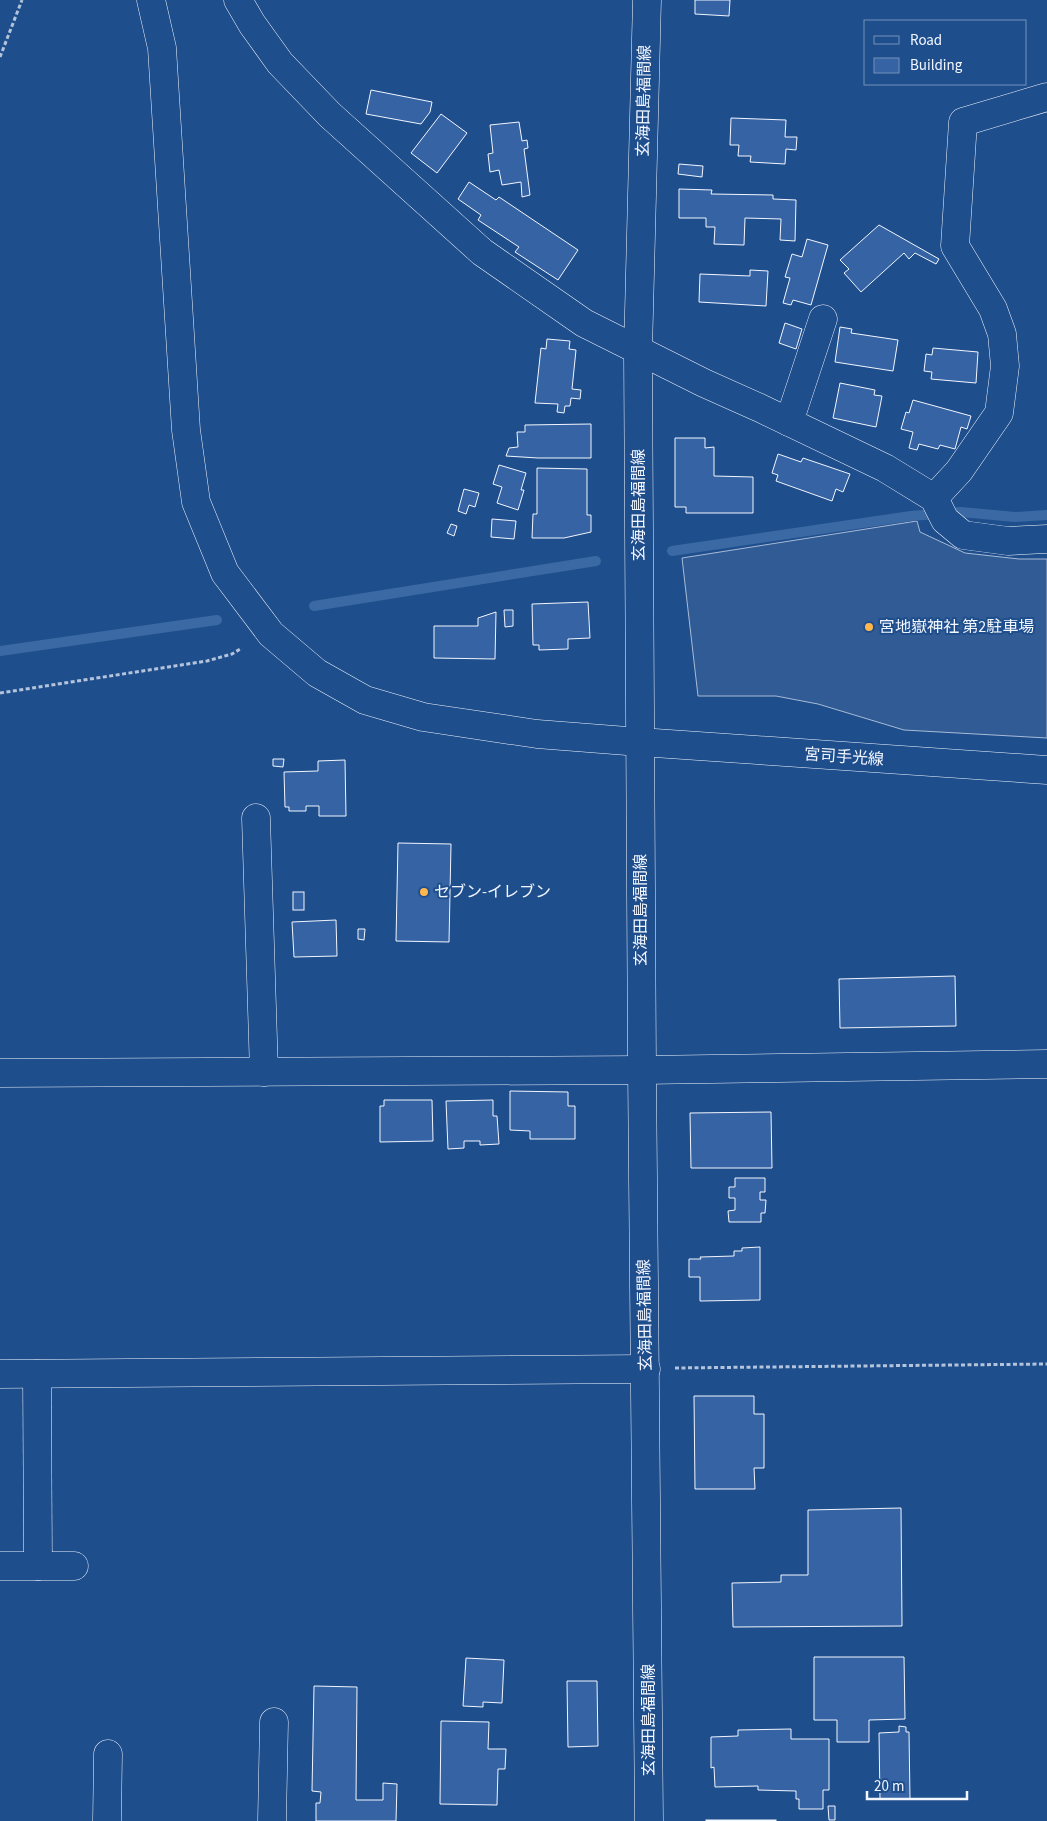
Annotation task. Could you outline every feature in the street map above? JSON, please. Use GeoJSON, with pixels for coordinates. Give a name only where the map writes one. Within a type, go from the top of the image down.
{"type":"FeatureCollection","features":[{"type":"Feature","properties":{"kind":"street","name":"宮司手光線"},"geometry":{"type":"LineString","coordinates":[[151,0],[162,48],[186,430],[196,502],[225,573],[271,634],[317,674],[364,700],[423,717],[537,734],[1047,770]]}},
{"type":"Feature","properties":{"kind":"street"},"geometry":{"type":"LineString","coordinates":[[238,0],[252,24],[280,63],[330,115],[482,252],[584,323],[885,468],[939,508],[963,535],[1008,541],[1047,539]]}},
{"type":"Feature","properties":{"kind":"street","name":"玄海田島福間線"},"geometry":{"type":"LineString","coordinates":[[647,0],[638,350],[649,1821]]}},
{"type":"Feature","properties":{"kind":"street"},"geometry":{"type":"LineString","coordinates":[[939,508],[959,471],[999,414],[1005,366],[1002,334],[993,309],[955,246],[963,122],[1047,97]]}},
{"type":"Feature","properties":{"kind":"street"},"geometry":{"type":"LineString","coordinates":[[789,422],[823,319]]}},
{"type":"Feature","properties":{"kind":"street"},"geometry":{"type":"LineString","coordinates":[[256,818],[264,1072]]}},
{"type":"Feature","properties":{"kind":"street"},"geometry":{"type":"LineString","coordinates":[[0,1073],[642,1070],[1047,1064]]}},
{"type":"Feature","properties":{"kind":"street"},"geometry":{"type":"LineString","coordinates":[[0,1374],[646,1369]]}},
{"type":"Feature","properties":{"kind":"street"},"geometry":{"type":"LineString","coordinates":[[37,1374],[38,1566]]}},
{"type":"Feature","properties":{"kind":"street"},"geometry":{"type":"LineString","coordinates":[[1,1566],[74,1566]]}},
{"type":"Feature","properties":{"kind":"street"},"geometry":{"type":"LineString","coordinates":[[272,1821],[274,1722]]}},
{"type":"Feature","properties":{"kind":"street"},"geometry":{"type":"LineString","coordinates":[[107,1821],[108,1754]]}},
{"type":"Feature","properties":{"kind":"path"},"geometry":{"type":"LineString","coordinates":[[0,57],[22,0]]}},
{"type":"Feature","properties":{"kind":"path"},"geometry":{"type":"LineString","coordinates":[[0,693],[207,661],[232,654],[249,645],[266,626]]}},
{"type":"Feature","properties":{"kind":"path"},"geometry":{"type":"LineString","coordinates":[[646,1369],[1047,1364]]}},
{"type":"Feature","properties":{"kind":"shaded area","name":"宮地嶽神社 第2駐車場"},"geometry":{"type":"Polygon","coordinates":[[[917,521],[920,532],[965,553],[1019,559],[1047,559],[1047,738],[904,730],[818,704],[776,696],[698,696],[682,558],[917,521]]]}},
{"type":"Feature","properties":{"kind":"building"},"geometry":{"type":"Polygon","coordinates":[[[695,0],[730,0],[729,16],[695,14],[695,0]]]}},
{"type":"Feature","properties":{"kind":"building"},"geometry":{"type":"Polygon","coordinates":[[[371,90],[432,102],[430,112],[421,124],[366,114],[371,90]]]}},
{"type":"Feature","properties":{"kind":"building"},"geometry":{"type":"Polygon","coordinates":[[[441,114],[467,133],[437,173],[411,153],[441,114]]]}},
{"type":"Feature","properties":{"kind":"building"},"geometry":{"type":"Polygon","coordinates":[[[731,118],[786,120],[785,137],[797,137],[796,150],[786,149],[785,164],[750,162],[751,156],[738,156],[739,145],[730,145],[731,118]]]}},
{"type":"Feature","properties":{"kind":"building"},"geometry":{"type":"Polygon","coordinates":[[[519,122],[522,141],[527,140],[528,148],[524,149],[530,195],[522,197],[521,182],[502,185],[499,170],[490,172],[488,154],[493,153],[490,125],[519,122]]]}},
{"type":"Feature","properties":{"kind":"building"},"geometry":{"type":"Polygon","coordinates":[[[679,164],[703,166],[702,177],[678,174],[679,164]]]}},
{"type":"Feature","properties":{"kind":"building"},"geometry":{"type":"Polygon","coordinates":[[[469,182],[496,200],[499,197],[578,250],[558,280],[515,252],[519,247],[478,220],[481,215],[458,199],[469,182]]]}},
{"type":"Feature","properties":{"kind":"building"},"geometry":{"type":"Polygon","coordinates":[[[679,189],[712,190],[711,194],[773,195],[773,199],[796,200],[795,241],[780,240],[781,219],[745,218],[744,245],[714,244],[715,227],[706,227],[706,218],[679,218],[679,189]]]}},
{"type":"Feature","properties":{"kind":"building"},"geometry":{"type":"Polygon","coordinates":[[[879,225],[939,259],[936,264],[915,253],[909,259],[904,253],[861,292],[844,273],[849,269],[840,260],[879,225]]]}},
{"type":"Feature","properties":{"kind":"building"},"geometry":{"type":"Polygon","coordinates":[[[807,239],[828,245],[811,305],[793,300],[791,305],[783,303],[790,278],[785,277],[792,254],[802,257],[807,239]]]}},
{"type":"Feature","properties":{"kind":"building"},"geometry":{"type":"Polygon","coordinates":[[[750,270],[768,271],[766,306],[699,302],[700,274],[750,276],[750,270]]]}},
{"type":"Feature","properties":{"kind":"building"},"geometry":{"type":"Polygon","coordinates":[[[785,323],[802,329],[796,349],[779,343],[785,323]]]}},
{"type":"Feature","properties":{"kind":"building"},"geometry":{"type":"Polygon","coordinates":[[[840,327],[852,329],[851,333],[898,340],[893,371],[835,362],[840,327]]]}},
{"type":"Feature","properties":{"kind":"building"},"geometry":{"type":"Polygon","coordinates":[[[547,339],[570,341],[569,349],[576,350],[572,389],[581,390],[580,399],[571,398],[570,406],[565,406],[564,413],[557,412],[558,404],[535,403],[541,348],[546,349],[547,339]]]}},
{"type":"Feature","properties":{"kind":"building"},"geometry":{"type":"Polygon","coordinates":[[[933,348],[978,352],[976,383],[931,379],[932,372],[924,371],[926,354],[932,355],[933,348]]]}},
{"type":"Feature","properties":{"kind":"building"},"geometry":{"type":"Polygon","coordinates":[[[840,383],[875,390],[874,395],[882,396],[876,427],[833,418],[840,383]]]}},
{"type":"Feature","properties":{"kind":"building"},"geometry":{"type":"Polygon","coordinates":[[[913,400],[971,416],[967,429],[961,427],[955,449],[940,445],[938,449],[919,444],[917,450],[909,448],[913,432],[901,429],[906,412],[909,413],[913,400]]]}},
{"type":"Feature","properties":{"kind":"building"},"geometry":{"type":"Polygon","coordinates":[[[591,424],[591,458],[506,456],[509,448],[518,447],[517,432],[525,432],[525,425],[591,424]]]}},
{"type":"Feature","properties":{"kind":"building"},"geometry":{"type":"Polygon","coordinates":[[[675,438],[705,438],[705,448],[714,447],[714,476],[753,477],[753,513],[686,513],[686,507],[675,507],[675,438]]]}},
{"type":"Feature","properties":{"kind":"building"},"geometry":{"type":"Polygon","coordinates":[[[778,454],[801,462],[803,458],[850,474],[843,492],[836,489],[832,501],[776,481],[778,475],[772,473],[778,454]]]}},
{"type":"Feature","properties":{"kind":"building"},"geometry":{"type":"Polygon","coordinates":[[[499,465],[526,473],[521,490],[524,490],[518,510],[497,503],[502,487],[493,484],[499,465]]]}},
{"type":"Feature","properties":{"kind":"building"},"geometry":{"type":"Polygon","coordinates":[[[537,468],[587,469],[587,515],[591,515],[591,532],[564,538],[532,538],[533,514],[537,514],[537,468]]]}},
{"type":"Feature","properties":{"kind":"building"},"geometry":{"type":"Polygon","coordinates":[[[464,489],[479,493],[475,507],[469,505],[466,514],[458,511],[464,489]]]}},
{"type":"Feature","properties":{"kind":"building"},"geometry":{"type":"Polygon","coordinates":[[[492,519],[516,521],[514,539],[491,537],[492,519]]]}},
{"type":"Feature","properties":{"kind":"building"},"geometry":{"type":"Polygon","coordinates":[[[451,524],[457,526],[454,536],[447,533],[451,524]]]}},
{"type":"Feature","properties":{"kind":"building"},"geometry":{"type":"Polygon","coordinates":[[[588,602],[590,638],[568,639],[568,649],[539,650],[539,645],[533,645],[532,604],[588,602]]]}},
{"type":"Feature","properties":{"kind":"building"},"geometry":{"type":"Polygon","coordinates":[[[504,610],[513,610],[513,626],[505,627],[504,610]]]}},
{"type":"Feature","properties":{"kind":"building"},"geometry":{"type":"Polygon","coordinates":[[[496,612],[495,659],[434,658],[434,626],[478,626],[478,618],[496,612]]]}},
{"type":"Feature","properties":{"kind":"building"},"geometry":{"type":"Polygon","coordinates":[[[273,759],[284,759],[283,767],[273,766],[273,759]]]}},
{"type":"Feature","properties":{"kind":"building"},"geometry":{"type":"Polygon","coordinates":[[[345,760],[346,816],[319,816],[319,806],[306,806],[306,811],[289,811],[289,807],[285,807],[284,772],[318,771],[318,761],[345,760]]]}},
{"type":"Feature","properties":{"kind":"building","name":"セブン-イレブン"},"geometry":{"type":"Polygon","coordinates":[[[398,843],[451,844],[449,942],[396,941],[398,843]]]}},
{"type":"Feature","properties":{"kind":"building"},"geometry":{"type":"Polygon","coordinates":[[[293,892],[304,892],[304,910],[293,910],[293,892]]]}},
{"type":"Feature","properties":{"kind":"building"},"geometry":{"type":"Polygon","coordinates":[[[336,920],[337,956],[294,957],[292,922],[336,920]]]}},
{"type":"Feature","properties":{"kind":"building"},"geometry":{"type":"Polygon","coordinates":[[[358,929],[365,929],[364,940],[358,939],[358,929]]]}},
{"type":"Feature","properties":{"kind":"building"},"geometry":{"type":"Polygon","coordinates":[[[955,976],[956,1026],[840,1028],[839,979],[955,976]]]}},
{"type":"Feature","properties":{"kind":"building"},"geometry":{"type":"Polygon","coordinates":[[[510,1091],[568,1092],[568,1106],[575,1106],[575,1139],[530,1139],[530,1131],[510,1130],[510,1091]]]}},
{"type":"Feature","properties":{"kind":"building"},"geometry":{"type":"Polygon","coordinates":[[[384,1100],[432,1100],[433,1141],[380,1142],[380,1106],[384,1106],[384,1100]]]}},
{"type":"Feature","properties":{"kind":"building"},"geometry":{"type":"Polygon","coordinates":[[[493,1100],[493,1116],[497,1116],[499,1144],[480,1145],[480,1141],[464,1141],[464,1148],[448,1149],[446,1101],[493,1100]]]}},
{"type":"Feature","properties":{"kind":"building"},"geometry":{"type":"Polygon","coordinates":[[[771,1112],[772,1168],[691,1168],[690,1113],[771,1112]]]}},
{"type":"Feature","properties":{"kind":"building"},"geometry":{"type":"Polygon","coordinates":[[[735,1178],[765,1178],[765,1192],[760,1192],[760,1200],[766,1200],[765,1213],[761,1213],[761,1222],[729,1222],[728,1211],[735,1210],[735,1198],[729,1198],[729,1187],[735,1187],[735,1178]]]}},
{"type":"Feature","properties":{"kind":"building"},"geometry":{"type":"Polygon","coordinates":[[[760,1247],[760,1300],[700,1301],[700,1277],[689,1277],[689,1259],[734,1256],[734,1251],[742,1251],[742,1248],[760,1247]]]}},
{"type":"Feature","properties":{"kind":"building"},"geometry":{"type":"Polygon","coordinates":[[[694,1396],[754,1396],[754,1414],[764,1414],[764,1468],[754,1468],[755,1489],[695,1489],[694,1396]]]}},
{"type":"Feature","properties":{"kind":"building"},"geometry":{"type":"Polygon","coordinates":[[[901,1508],[902,1626],[733,1627],[732,1583],[781,1582],[781,1575],[808,1575],[808,1510],[901,1508]]]}},
{"type":"Feature","properties":{"kind":"building"},"geometry":{"type":"Polygon","coordinates":[[[814,1657],[904,1657],[905,1719],[869,1720],[869,1742],[837,1742],[837,1720],[814,1720],[814,1657]]]}},
{"type":"Feature","properties":{"kind":"building"},"geometry":{"type":"Polygon","coordinates":[[[466,1658],[504,1660],[502,1703],[483,1702],[483,1707],[463,1706],[466,1658]]]}},
{"type":"Feature","properties":{"kind":"building"},"geometry":{"type":"Polygon","coordinates":[[[567,1681],[597,1681],[598,1746],[568,1747],[567,1681]]]}},
{"type":"Feature","properties":{"kind":"building"},"geometry":{"type":"Polygon","coordinates":[[[314,1686],[357,1687],[356,1800],[383,1800],[383,1783],[397,1784],[396,1821],[316,1821],[316,1803],[320,1803],[321,1792],[312,1791],[314,1686]]]}},
{"type":"Feature","properties":{"kind":"building"},"geometry":{"type":"Polygon","coordinates":[[[441,1721],[489,1722],[488,1749],[506,1749],[505,1769],[498,1769],[497,1805],[440,1804],[441,1721]]]}},
{"type":"Feature","properties":{"kind":"building"},"geometry":{"type":"Polygon","coordinates":[[[899,1726],[906,1727],[906,1732],[909,1732],[910,1799],[880,1799],[879,1733],[899,1732],[899,1726]]]}},
{"type":"Feature","properties":{"kind":"building"},"geometry":{"type":"Polygon","coordinates":[[[791,1729],[791,1739],[829,1739],[829,1790],[823,1790],[823,1809],[799,1809],[799,1799],[796,1799],[796,1791],[758,1790],[758,1786],[715,1787],[714,1767],[711,1768],[711,1737],[738,1736],[738,1730],[791,1729]]]}},
{"type":"Feature","properties":{"kind":"building"},"geometry":{"type":"Polygon","coordinates":[[[828,1806],[835,1806],[835,1820],[829,1820],[828,1806]]]}},
{"type":"Feature","properties":{"kind":"building"},"geometry":{"type":"Polygon","coordinates":[[[776,1820],[776,1821],[706,1821],[776,1820]]]}},
{"type":"Feature","properties":{"kind":"waterway"},"geometry":{"type":"LineString","coordinates":[[672,551],[911,516],[961,512],[1015,517],[1047,515]]}},
{"type":"Feature","properties":{"kind":"waterway"},"geometry":{"type":"LineString","coordinates":[[314,606],[596,561]]}},
{"type":"Feature","properties":{"kind":"waterway"},"geometry":{"type":"LineString","coordinates":[[0,651],[217,620]]}},
{"type":"Feature","properties":{"kind":"place","name":"宮地嶽神社 第2駐車場"},"geometry":{"type":"Point","coordinates":[869,627]}},
{"type":"Feature","properties":{"kind":"place","name":"セブン-イレブン"},"geometry":{"type":"Point","coordinates":[424,892]}}]}
